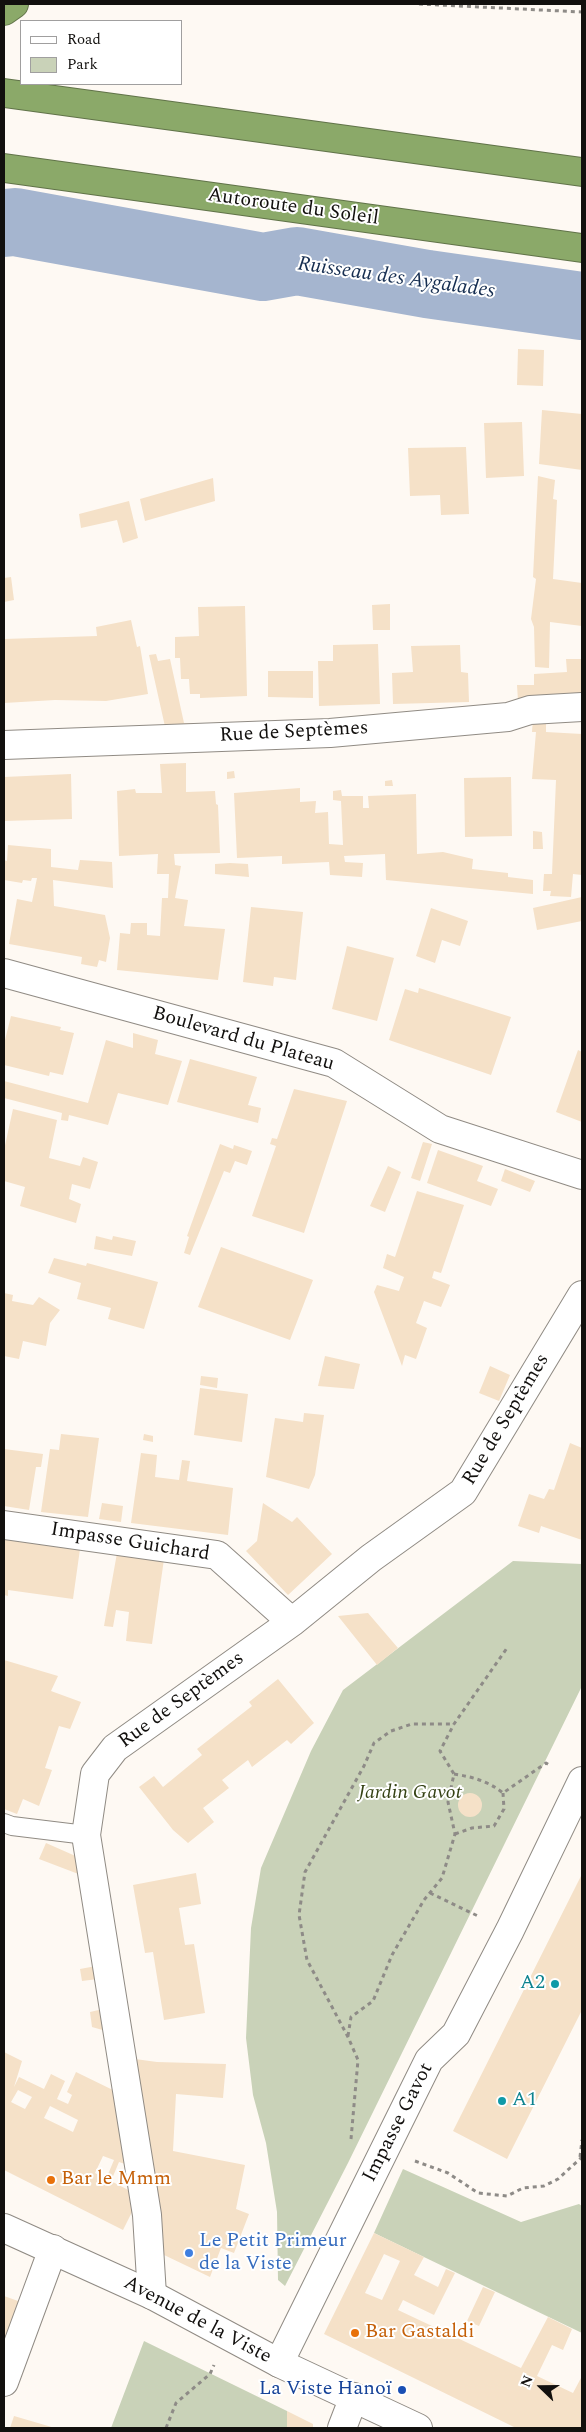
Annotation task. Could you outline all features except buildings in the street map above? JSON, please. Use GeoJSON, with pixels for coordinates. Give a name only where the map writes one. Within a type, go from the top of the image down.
{"type":"FeatureCollection","features":[{"type":"Feature","properties":{"kind":"highway"},"geometry":{"type":"LineString","coordinates":[[4,11],[14,4]]}},
{"type":"Feature","properties":{"kind":"highway"},"geometry":{"type":"LineString","coordinates":[[4,93],[582,172]]}},
{"type":"Feature","properties":{"kind":"highway","name":"Autoroute du Soleil"},"geometry":{"type":"LineString","coordinates":[[4,168],[582,248]]}},
{"type":"Feature","properties":{"kind":"street","name":"Rue de Septèmes"},"geometry":{"type":"LineString","coordinates":[[4,744],[330,733],[508,717],[530,710],[582,708]]}},
{"type":"Feature","properties":{"kind":"street","name":"Boulevard du Plateau"},"geometry":{"type":"LineString","coordinates":[[4,973],[334,1063],[440,1129],[582,1175]]}},
{"type":"Feature","properties":{"kind":"street","name":"Rue de Septèmes"},"geometry":{"type":"LineString","coordinates":[[152,2295],[147,2216],[86,1835],[95,1774],[115,1748],[292,1622],[371,1558],[463,1492],[582,1295]]}},
{"type":"Feature","properties":{"kind":"street","name":"Impasse Guichard"},"geometry":{"type":"LineString","coordinates":[[4,1524],[216,1555],[292,1622]]}},
{"type":"Feature","properties":{"kind":"street","name":"Impasse Gavot"},"geometry":{"type":"LineString","coordinates":[[279,2363],[429,2060],[456,2034],[510,1930],[582,1781]]}},
{"type":"Feature","properties":{"kind":"street","name":"Avenue de la Viste"},"geometry":{"type":"LineString","coordinates":[[4,2228],[152,2295],[279,2363],[418,2428]]}},
{"type":"Feature","properties":{"kind":"street"},"geometry":{"type":"LineString","coordinates":[[4,2382],[53,2249]]}},
{"type":"Feature","properties":{"kind":"street"},"geometry":{"type":"LineString","coordinates":[[342,2428],[354,2397]]}},
{"type":"Feature","properties":{"kind":"lane"},"geometry":{"type":"LineString","coordinates":[[4,1823],[12,1826],[86,1835]]}},
{"type":"Feature","properties":{"kind":"path"},"geometry":{"type":"LineString","coordinates":[[419,4],[582,12]]}},
{"type":"Feature","properties":{"kind":"path"},"geometry":{"type":"LineString","coordinates":[[348,2037],[351,2017],[373,2001],[392,1955],[442,1878],[455,1834],[448,1802],[454,1774],[440,1751],[454,1724],[507,1648]]}},
{"type":"Feature","properties":{"kind":"path"},"geometry":{"type":"LineString","coordinates":[[350,2144],[358,2060],[348,2037],[307,1960],[299,1915],[305,1872],[364,1766],[374,1743],[391,1731],[412,1724],[454,1724]]}},
{"type":"Feature","properties":{"kind":"path"},"geometry":{"type":"LineString","coordinates":[[503,1793],[546,1763],[582,1781]]}},
{"type":"Feature","properties":{"kind":"path"},"geometry":{"type":"LineString","coordinates":[[454,1774],[491,1783],[503,1793],[504,1809],[494,1826],[472,1828],[455,1834]]}},
{"type":"Feature","properties":{"kind":"path"},"geometry":{"type":"LineString","coordinates":[[430,1894],[510,1930]]}},
{"type":"Feature","properties":{"kind":"path"},"geometry":{"type":"LineString","coordinates":[[384,2150],[448,2173],[478,2193],[507,2196],[522,2188],[544,2186],[558,2180],[581,2157],[582,2140]]}},
{"type":"Feature","properties":{"kind":"path"},"geometry":{"type":"LineString","coordinates":[[166,2428],[176,2404],[210,2374],[226,2334]]}},
{"type":"Feature","properties":{"kind":"green space","name":"Jardin Gavot"},"geometry":{"type":"Polygon","coordinates":[[[513,1561],[582,1564],[582,1686],[348,2163],[285,2286],[278,2280],[277,2212],[266,2143],[253,2095],[246,2038],[251,1928],[261,1868],[311,1751],[343,1690],[513,1561]]]}},
{"type":"Feature","properties":{"kind":"green space"},"geometry":{"type":"Polygon","coordinates":[[[403,2169],[521,2222],[579,2204],[582,2206],[582,2333],[374,2233],[403,2169]]]}},
{"type":"Feature","properties":{"kind":"green space"},"geometry":{"type":"Polygon","coordinates":[[[144,2341],[287,2411],[287,2428],[111,2428],[144,2341]]]}},
{"type":"Feature","properties":{"kind":"waterway","name":"Ruisseau des Aygalades"},"geometry":{"type":"LineString","coordinates":[[4,223],[15,222],[263,267],[297,261],[427,284],[582,306]]}},
{"type":"Feature","properties":{"kind":"place","name":"A2"},"geometry":{"type":"Point","coordinates":[555,1984]}},
{"type":"Feature","properties":{"kind":"place","name":"A1"},"geometry":{"type":"Point","coordinates":[502,2101]}},
{"type":"Feature","properties":{"kind":"place","name":"Bar le Mmm"},"geometry":{"type":"Point","coordinates":[51,2180]}},
{"type":"Feature","properties":{"kind":"place","name":"Le Petit Primeur de la Viste"},"geometry":{"type":"Point","coordinates":[189,2253]}},
{"type":"Feature","properties":{"kind":"place","name":"Bar Gastaldi"},"geometry":{"type":"Point","coordinates":[355,2333]}},
{"type":"Feature","properties":{"kind":"place","name":"La Viste Hanoï"},"geometry":{"type":"Point","coordinates":[402,2390]}}]}
